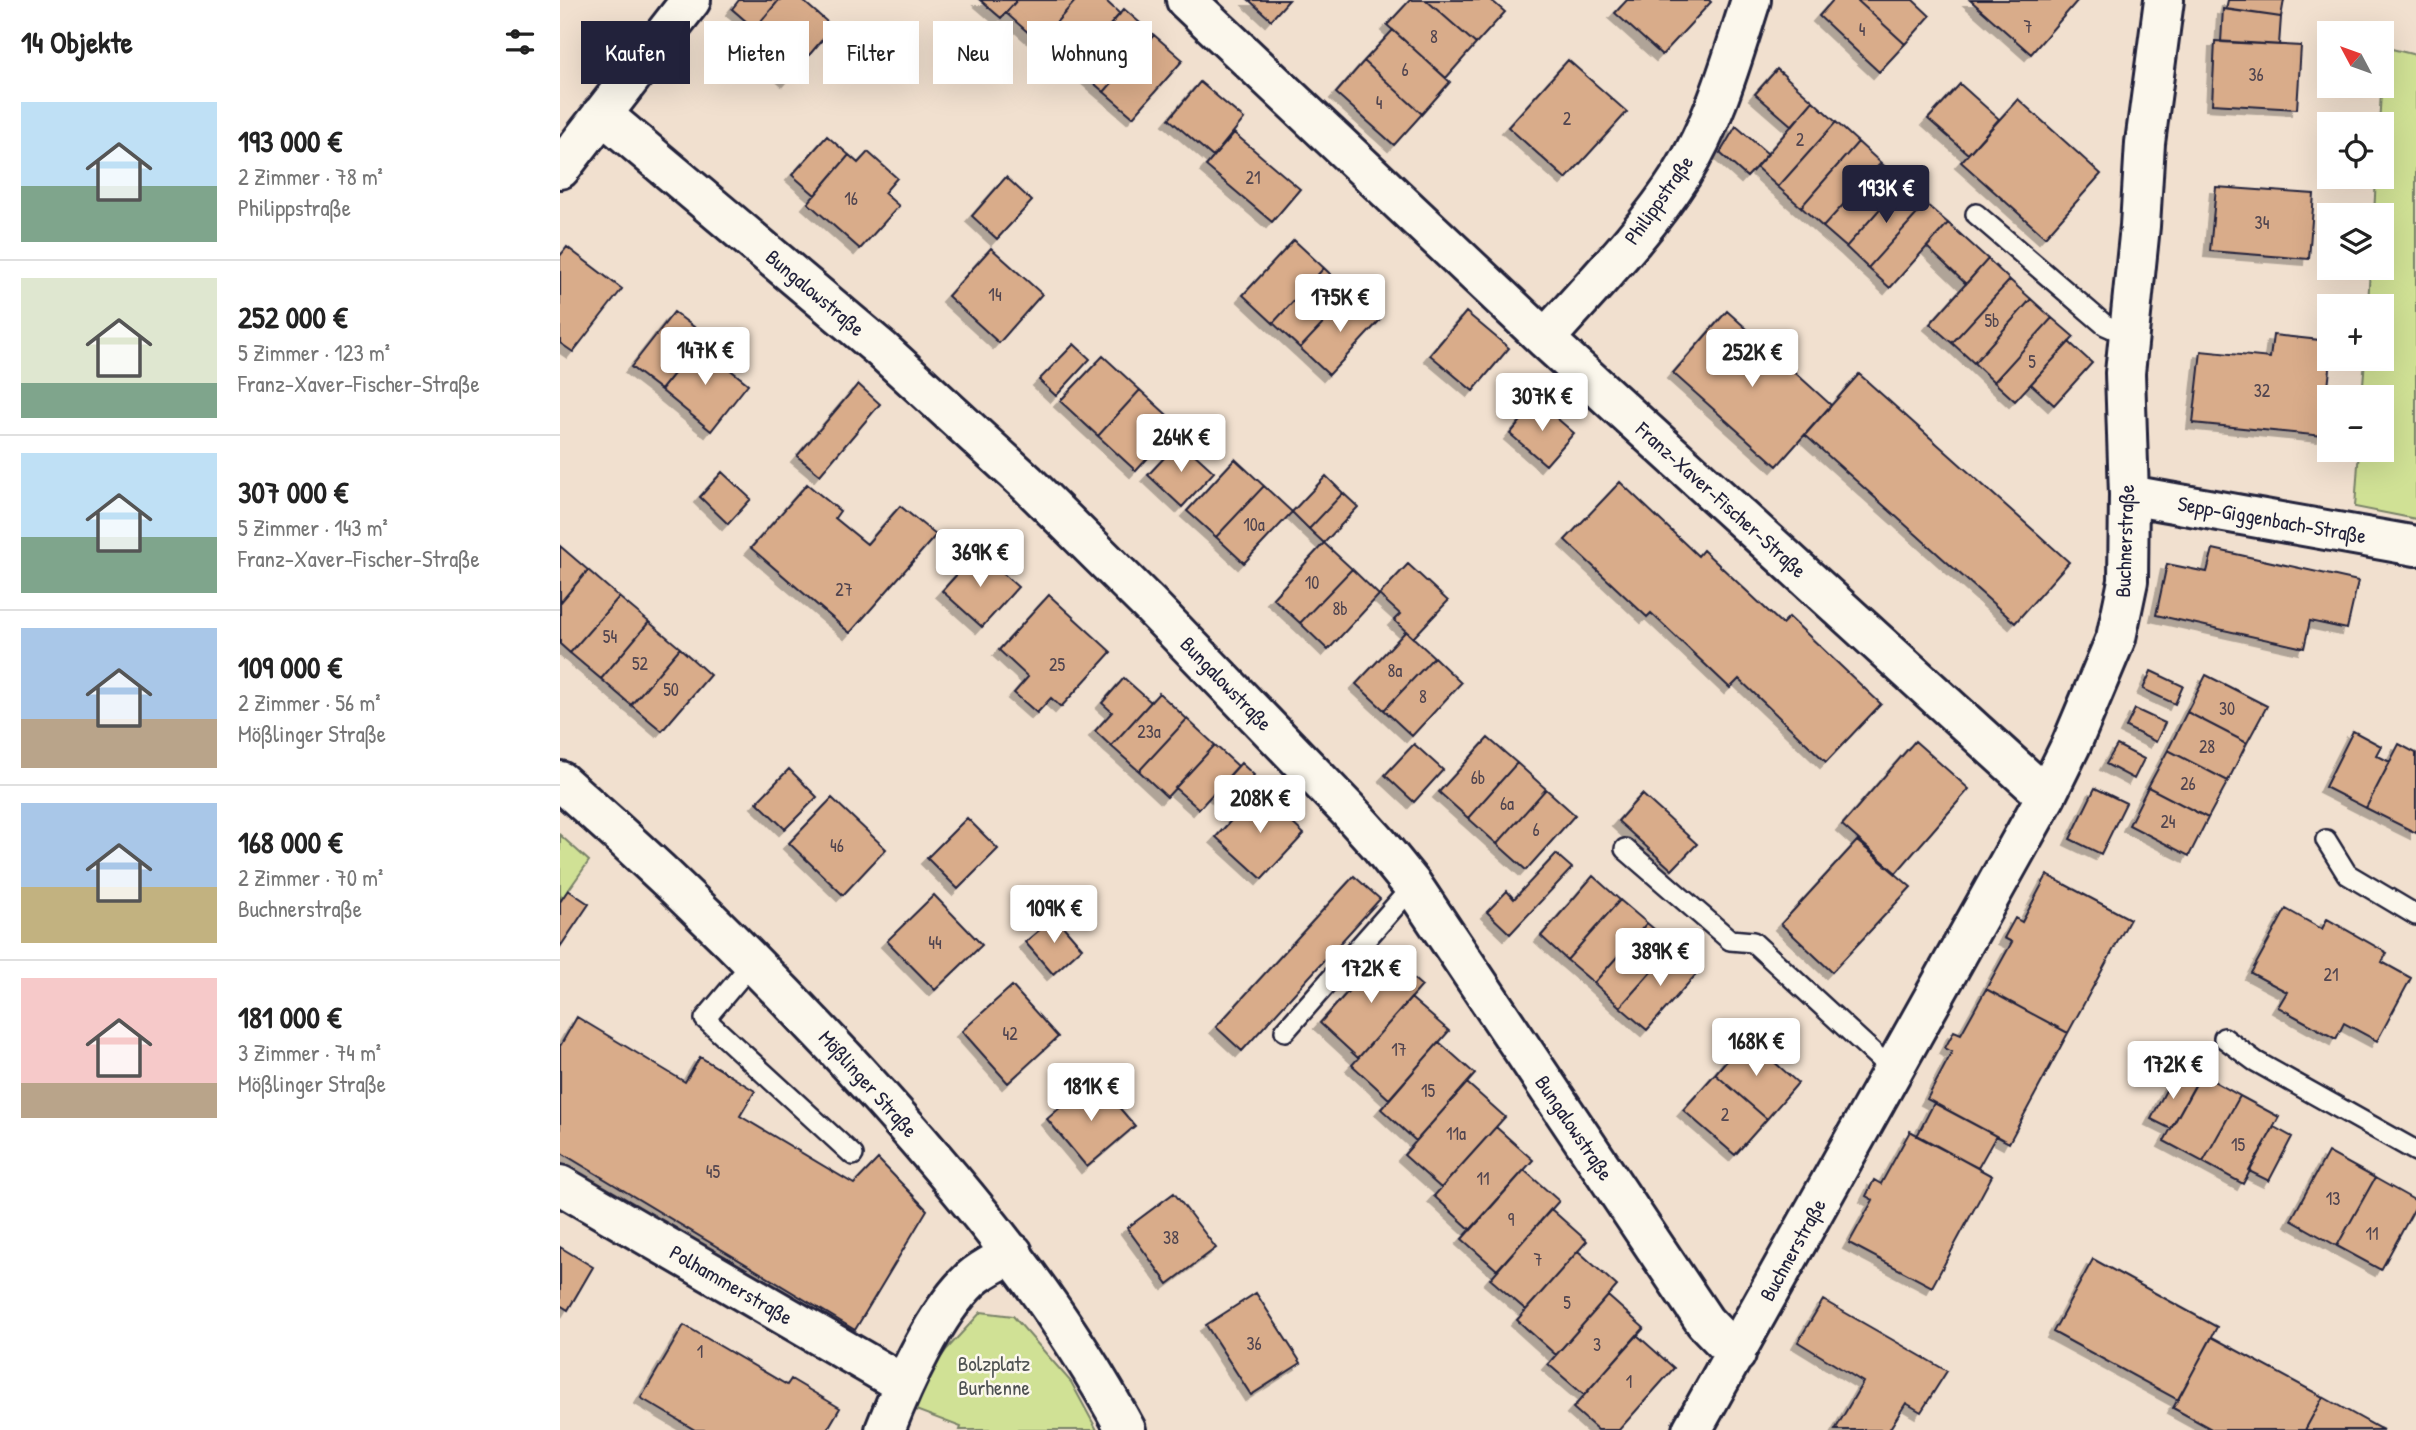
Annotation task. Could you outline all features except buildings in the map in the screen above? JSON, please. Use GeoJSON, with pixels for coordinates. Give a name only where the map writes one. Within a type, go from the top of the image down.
{"type":"FeatureCollection","features":[{"type":"Feature","properties":{"kind":"street"},"geometry":{"type":"LineString","coordinates":[[560,170],[691,0]]}},
{"type":"Feature","properties":{"kind":"street","name":"Franz-Xaver-Fischer-Straße"},"geometry":{"type":"LineString","coordinates":[[1186,0],[1545,340],[2046,796]]}},
{"type":"Feature","properties":{"kind":"street","name":"Philippstraße"},"geometry":{"type":"LineString","coordinates":[[1545,340],[1648,222],[1683,173],[1710,117],[1751,0]]}},
{"type":"Feature","properties":{"kind":"street","name":"Buchnerstraße"},"geometry":{"type":"LineString","coordinates":[[1692,1430],[2046,796],[2071,746],[2116,638],[2128,580],[2129,495],[2125,373],[2140,226],[2145,143],[2164,0]]}},
{"type":"Feature","properties":{"kind":"street","name":"Bungalowstraße"},"geometry":{"type":"LineString","coordinates":[[602,114],[881,349],[1027,483],[1149,604],[1348,810],[1413,886],[1706,1322],[1736,1354]]}},
{"type":"Feature","properties":{"kind":"street","name":"Sepp-Giggenbach-Straße"},"geometry":{"type":"LineString","coordinates":[[2129,495],[2416,546]]}},
{"type":"Feature","properties":{"kind":"street","name":"Mößlinger Straße"},"geometry":{"type":"LineString","coordinates":[[560,781],[716,924],[828,1039],[898,1116],[1013,1252],[1094,1371],[1126,1430]]}},
{"type":"Feature","properties":{"kind":"street","name":"Polhammerstraße"},"geometry":{"type":"LineString","coordinates":[[560,1185],[903,1384]]}},
{"type":"Feature","properties":{"kind":"street"},"geometry":{"type":"LineString","coordinates":[[885,1430],[903,1384],[947,1308],[972,1278],[1013,1252]]}},
{"type":"Feature","properties":{"kind":"lane"},"geometry":{"type":"LineString","coordinates":[[1976,214],[2105,326],[2128,335]]}},
{"type":"Feature","properties":{"kind":"lane"},"geometry":{"type":"LineString","coordinates":[[2326,841],[2347,874],[2416,915]]}},
{"type":"Feature","properties":{"kind":"lane"},"geometry":{"type":"LineString","coordinates":[[1625,849],[1730,940],[1753,942],[1892,1070]]}},
{"type":"Feature","properties":{"kind":"lane"},"geometry":{"type":"LineString","coordinates":[[1285,1031],[1413,886]]}},
{"type":"Feature","properties":{"kind":"lane"},"geometry":{"type":"LineString","coordinates":[[753,962],[705,1018],[853,1155]]}},
{"type":"Feature","properties":{"kind":"lane"},"geometry":{"type":"LineString","coordinates":[[2224,1038],[2255,1061],[2416,1151]]}},
{"type":"Feature","properties":{"kind":"green space"},"geometry":{"type":"Polygon","coordinates":[[[2394,50],[2416,55],[2416,519],[2355,507],[2358,462],[2394,462],[2394,385],[2363,385],[2364,371],[2394,371],[2394,294],[2369,294],[2369,280],[2394,280],[2394,203],[2375,203],[2375,189],[2394,189],[2394,112],[2380,112],[2381,98],[2394,98],[2394,50]]]}},
{"type":"Feature","properties":{"kind":"green space"},"geometry":{"type":"Polygon","coordinates":[[[560,835],[589,861],[560,902],[560,835]]]}},
{"type":"Feature","properties":{"kind":"green space","name":"Bolzplatz Burhenne"},"geometry":{"type":"Polygon","coordinates":[[[981,1312],[1013,1316],[1071,1382],[1097,1430],[960,1430],[961,1427],[913,1409],[922,1382],[947,1349],[981,1312]]]}}]}
